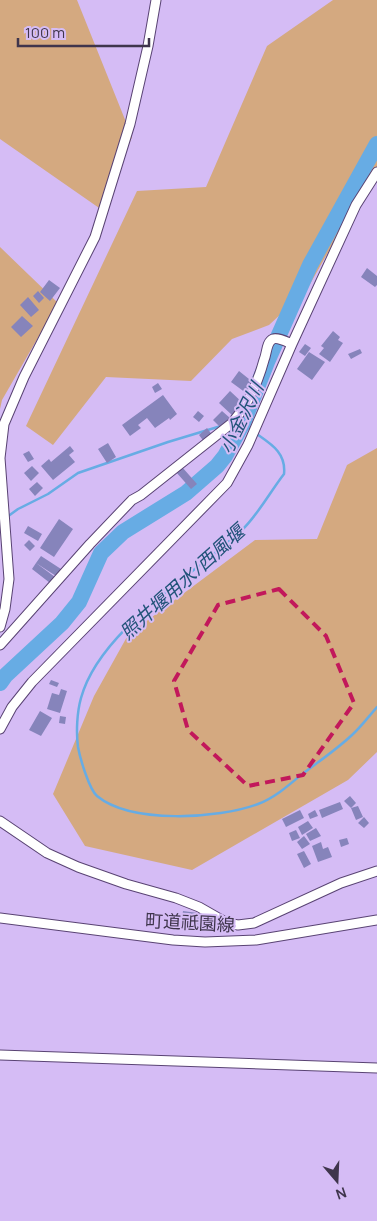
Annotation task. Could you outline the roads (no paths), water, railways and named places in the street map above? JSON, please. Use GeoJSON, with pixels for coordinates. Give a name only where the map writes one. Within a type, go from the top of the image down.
{"type":"FeatureCollection","features":[{"type":"Feature","properties":{"kind":"street"},"geometry":{"type":"LineString","coordinates":[[0,627],[5,609],[9,579],[0,458],[4,424],[24,377],[95,236],[130,124],[148,46],[156,0]]}},
{"type":"Feature","properties":{"kind":"street"},"geometry":{"type":"LineString","coordinates":[[0,729],[12,707],[32,682],[227,483],[248,445],[356,205],[377,172]]}},
{"type":"Feature","properties":{"kind":"street"},"geometry":{"type":"LineString","coordinates":[[0,645],[132,500],[141,495],[224,429],[242,412],[265,360],[268,345],[272,340],[276,338],[292,344]]}},
{"type":"Feature","properties":{"kind":"street"},"geometry":{"type":"LineString","coordinates":[[0,821],[47,853],[78,867],[126,884],[176,898],[199,907],[227,923],[238,925],[254,923],[341,883],[377,871]]}},
{"type":"Feature","properties":{"kind":"street","name":"町道祗園線"},"geometry":{"type":"LineString","coordinates":[[0,918],[173,940],[205,942],[256,940],[377,920]]}},
{"type":"Feature","properties":{"kind":"street"},"geometry":{"type":"LineString","coordinates":[[0,1055],[377,1068]]}},
{"type":"Feature","properties":{"kind":"waterway","name":"小金沢川"},"geometry":{"type":"LineString","coordinates":[[0,683],[5,676],[62,623],[79,602],[101,553],[123,532],[186,493],[217,466],[225,456],[243,423],[267,362],[310,265],[377,144]]}},
{"type":"Feature","properties":{"kind":"waterway","name":"照井堰用水/西風堰"},"geometry":{"type":"LineString","coordinates":[[234,425],[243,423],[271,444],[281,457],[284,464],[284,474],[247,525],[149,606],[107,650],[91,673],[81,698],[77,729],[79,752],[91,787],[97,796],[112,805],[152,815],[198,815],[241,809],[258,804],[286,787],[359,729],[377,707]]}},
{"type":"Feature","properties":{"kind":"waterway"},"geometry":{"type":"LineString","coordinates":[[7,517],[18,509],[48,494],[78,473],[221,426]]}}]}
